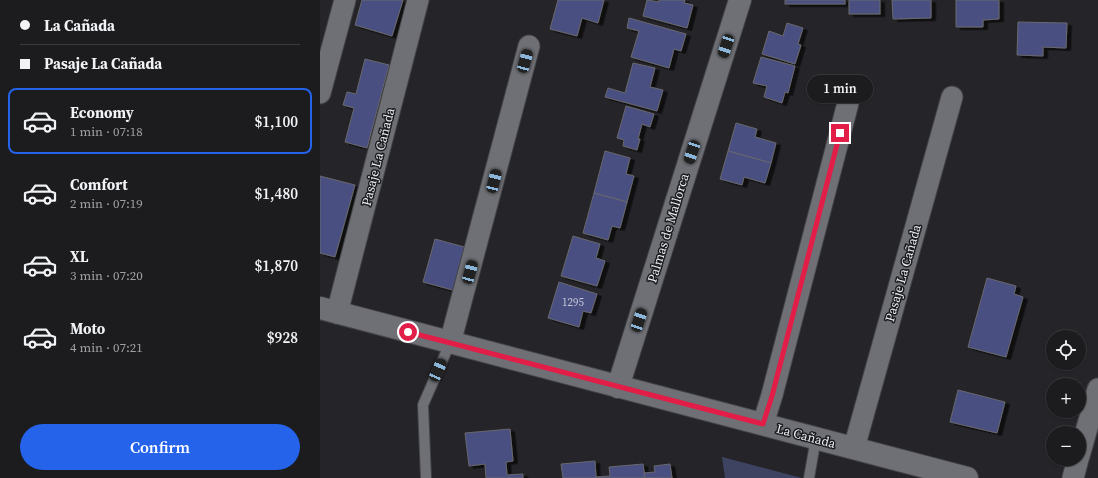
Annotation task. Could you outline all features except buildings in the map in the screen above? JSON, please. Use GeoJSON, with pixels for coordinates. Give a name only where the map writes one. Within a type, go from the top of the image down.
{"type":"FeatureCollection","features":[{"type":"Feature","properties":{"kind":"street"},"geometry":{"type":"LineString","coordinates":[[320,93],[345,0]]}},
{"type":"Feature","properties":{"kind":"street","name":"Pasaje La Cañada"},"geometry":{"type":"LineString","coordinates":[[329,311],[418,0]]}},
{"type":"Feature","properties":{"kind":"street","name":"Palmas de Mallorca"},"geometry":{"type":"LineString","coordinates":[[618,386],[740,0]]}},
{"type":"Feature","properties":{"kind":"street"},"geometry":{"type":"LineString","coordinates":[[450,343],[529,46]]}},
{"type":"Feature","properties":{"kind":"street","name":"Pasaje La Cañada"},"geometry":{"type":"LineString","coordinates":[[854,448],[952,97]]}},
{"type":"Feature","properties":{"kind":"street"},"geometry":{"type":"LineString","coordinates":[[763,424],[772,396],[848,103]]}},
{"type":"Feature","properties":{"kind":"street","name":"La Cañada"},"geometry":{"type":"LineString","coordinates":[[329,311],[967,478]]}},
{"type":"Feature","properties":{"kind":"street"},"geometry":{"type":"LineString","coordinates":[[1086,432],[1098,388]]}},
{"type":"Feature","properties":{"kind":"street"},"geometry":{"type":"LineString","coordinates":[[1073,478],[1077,466]]}},
{"type":"Feature","properties":{"kind":"lane"},"geometry":{"type":"LineString","coordinates":[[426,478],[423,405],[450,343]]}},
{"type":"Feature","properties":{"kind":"lane"},"geometry":{"type":"LineString","coordinates":[[809,478],[816,438]]}},
{"type":"Feature","properties":{"kind":"shaded area"},"geometry":{"type":"Polygon","coordinates":[[[722,457],[802,478],[725,478],[722,457]]]}},
{"type":"Feature","properties":{"kind":"route"},"geometry":{"type":"LineString","coordinates":[[408,332],[763,424],[772,396],[840,133]]}}]}
